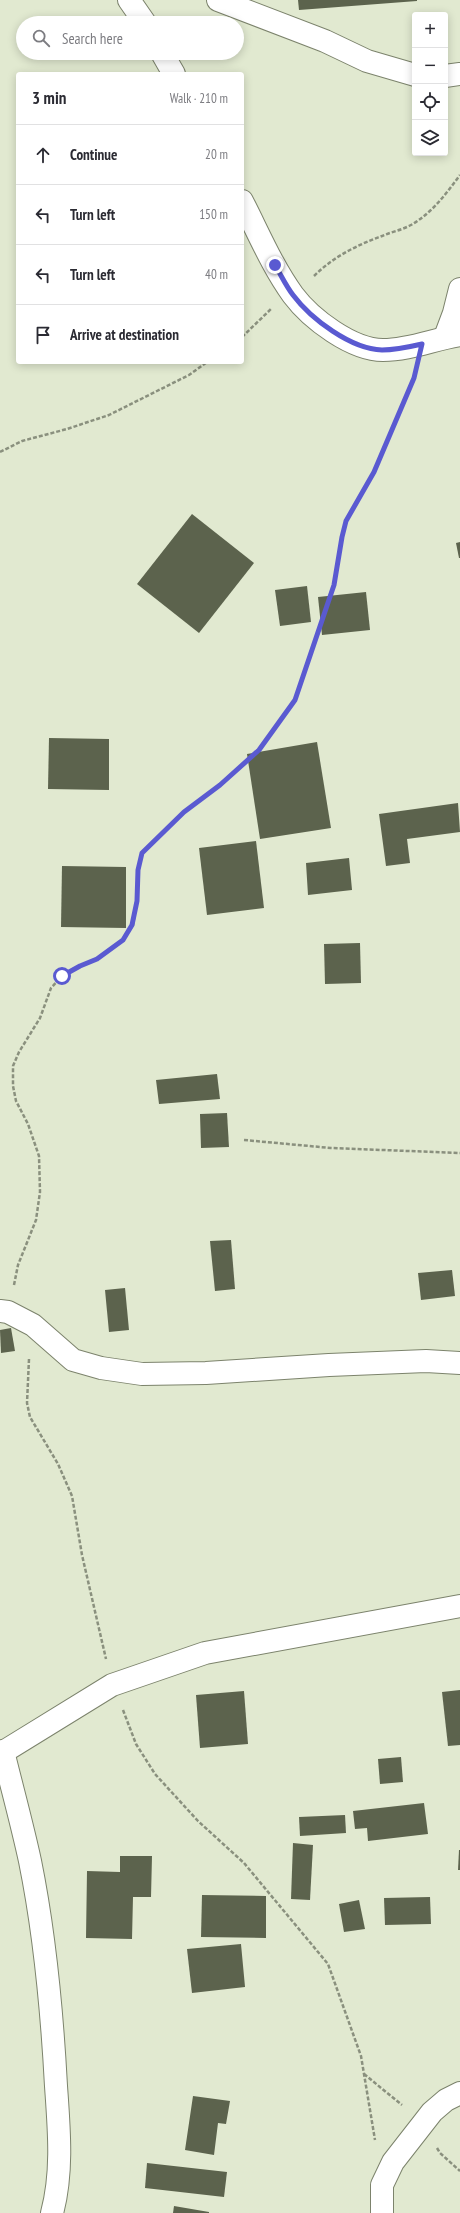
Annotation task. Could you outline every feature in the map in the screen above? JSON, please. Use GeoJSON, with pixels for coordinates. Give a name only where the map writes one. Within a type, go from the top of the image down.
{"type":"FeatureCollection","features":[{"type":"Feature","properties":{"kind":"street"},"geometry":{"type":"LineString","coordinates":[[129,0],[139,16]]}},
{"type":"Feature","properties":{"kind":"street"},"geometry":{"type":"LineString","coordinates":[[218,0],[325,41],[368,61],[412,74]]}},
{"type":"Feature","properties":{"kind":"street"},"geometry":{"type":"LineString","coordinates":[[166,60],[173,72]]}},
{"type":"Feature","properties":{"kind":"street"},"geometry":{"type":"LineString","coordinates":[[448,76],[460,74]]}},
{"type":"Feature","properties":{"kind":"street"},"geometry":{"type":"LineString","coordinates":[[244,205],[290,291],[315,317],[345,340],[365,348],[381,350],[398,349],[452,336],[454,313],[460,289]]}},
{"type":"Feature","properties":{"kind":"street"},"geometry":{"type":"LineString","coordinates":[[4,1312],[33,1325],[73,1360],[101,1368],[142,1374],[206,1373],[329,1364],[426,1362],[460,1363]]}},
{"type":"Feature","properties":{"kind":"street"},"geometry":{"type":"LineString","coordinates":[[52,2213],[58,2193],[60,2143],[54,2035],[46,1956],[30,1860],[2,1753],[112,1685],[205,1653],[460,1606]]}},
{"type":"Feature","properties":{"kind":"street"},"geometry":{"type":"LineString","coordinates":[[382,2213],[382,2185],[393,2162],[423,2123],[446,2100],[460,2094]]}},
{"type":"Feature","properties":{"kind":"path"},"geometry":{"type":"LineString","coordinates":[[244,335],[290,291],[328,262],[354,247],[410,226],[436,204],[460,175]]}},
{"type":"Feature","properties":{"kind":"path"},"geometry":{"type":"LineString","coordinates":[[4,1312],[18,1265],[36,1220],[40,1192],[39,1156],[28,1124],[16,1101],[12,1086],[14,1066],[19,1052],[40,1018],[51,988],[56,982],[62,976],[97,959],[123,940],[132,925],[137,901],[138,870],[142,853],[184,812],[220,785],[259,750],[295,700],[334,585],[346,521],[374,472],[414,378],[422,344]]}},
{"type":"Feature","properties":{"kind":"path"},"geometry":{"type":"LineString","coordinates":[[0,452],[22,441],[67,429],[109,415],[189,375],[204,364]]}},
{"type":"Feature","properties":{"kind":"path"},"geometry":{"type":"LineString","coordinates":[[244,1140],[331,1148],[460,1153]]}},
{"type":"Feature","properties":{"kind":"path"},"geometry":{"type":"LineString","coordinates":[[33,1325],[26,1392],[30,1417],[58,1464],[72,1496],[82,1555],[112,1685],[136,1744],[155,1774],[198,1821],[244,1862],[328,1964],[361,2056],[382,2185]]}},
{"type":"Feature","properties":{"kind":"path"},"geometry":{"type":"LineString","coordinates":[[364,2073],[423,2123]]}},
{"type":"Feature","properties":{"kind":"building"},"geometry":{"type":"Polygon","coordinates":[[[298,0],[417,0],[417,1],[299,10],[298,0]]]}},
{"type":"Feature","properties":{"kind":"building"},"geometry":{"type":"Polygon","coordinates":[[[192,514],[254,563],[199,633],[137,584],[192,514]]]}},
{"type":"Feature","properties":{"kind":"building"},"geometry":{"type":"Polygon","coordinates":[[[460,542],[460,558],[459,558],[456,543],[460,542]]]}},
{"type":"Feature","properties":{"kind":"building"},"geometry":{"type":"Polygon","coordinates":[[[307,586],[311,622],[280,626],[275,590],[307,586]]]}},
{"type":"Feature","properties":{"kind":"building"},"geometry":{"type":"Polygon","coordinates":[[[366,592],[370,630],[322,635],[318,597],[366,592]]]}},
{"type":"Feature","properties":{"kind":"building"},"geometry":{"type":"Polygon","coordinates":[[[49,738],[109,739],[109,790],[48,789],[49,738]]]}},
{"type":"Feature","properties":{"kind":"building"},"geometry":{"type":"Polygon","coordinates":[[[317,742],[331,828],[260,839],[247,754],[317,742]]]}},
{"type":"Feature","properties":{"kind":"building"},"geometry":{"type":"Polygon","coordinates":[[[458,803],[460,832],[407,839],[410,863],[386,866],[379,814],[458,803]]]}},
{"type":"Feature","properties":{"kind":"building"},"geometry":{"type":"Polygon","coordinates":[[[256,841],[264,908],[207,915],[199,848],[256,841]]]}},
{"type":"Feature","properties":{"kind":"building"},"geometry":{"type":"Polygon","coordinates":[[[349,858],[352,890],[308,895],[306,863],[349,858]]]}},
{"type":"Feature","properties":{"kind":"building"},"geometry":{"type":"Polygon","coordinates":[[[62,866],[126,867],[126,928],[61,927],[62,866]]]}},
{"type":"Feature","properties":{"kind":"building"},"geometry":{"type":"Polygon","coordinates":[[[360,943],[361,983],[325,984],[324,944],[360,943]]]}},
{"type":"Feature","properties":{"kind":"building"},"geometry":{"type":"Polygon","coordinates":[[[217,1074],[220,1099],[159,1104],[156,1080],[217,1074]]]}},
{"type":"Feature","properties":{"kind":"building"},"geometry":{"type":"Polygon","coordinates":[[[227,1113],[229,1147],[201,1148],[200,1114],[227,1113]]]}},
{"type":"Feature","properties":{"kind":"building"},"geometry":{"type":"Polygon","coordinates":[[[231,1240],[235,1289],[215,1291],[210,1241],[231,1240]]]}},
{"type":"Feature","properties":{"kind":"building"},"geometry":{"type":"Polygon","coordinates":[[[452,1270],[455,1296],[421,1300],[418,1273],[452,1270]]]}},
{"type":"Feature","properties":{"kind":"building"},"geometry":{"type":"Polygon","coordinates":[[[125,1288],[129,1330],[109,1332],[105,1290],[125,1288]]]}},
{"type":"Feature","properties":{"kind":"building"},"geometry":{"type":"Polygon","coordinates":[[[11,1328],[15,1351],[1,1353],[0,1330],[11,1328]]]}},
{"type":"Feature","properties":{"kind":"building"},"geometry":{"type":"Polygon","coordinates":[[[460,1690],[460,1745],[448,1746],[442,1692],[460,1690]]]}},
{"type":"Feature","properties":{"kind":"building"},"geometry":{"type":"Polygon","coordinates":[[[244,1691],[248,1744],[200,1748],[196,1695],[244,1691]]]}},
{"type":"Feature","properties":{"kind":"building"},"geometry":{"type":"Polygon","coordinates":[[[401,1757],[403,1782],[380,1784],[378,1759],[401,1757]]]}},
{"type":"Feature","properties":{"kind":"building"},"geometry":{"type":"Polygon","coordinates":[[[424,1803],[428,1834],[368,1841],[367,1828],[355,1829],[353,1811],[424,1803]]]}},
{"type":"Feature","properties":{"kind":"building"},"geometry":{"type":"Polygon","coordinates":[[[345,1815],[346,1833],[300,1836],[299,1817],[345,1815]]]}},
{"type":"Feature","properties":{"kind":"building"},"geometry":{"type":"Polygon","coordinates":[[[293,1843],[313,1845],[310,1900],[291,1899],[293,1843]]]}},
{"type":"Feature","properties":{"kind":"building"},"geometry":{"type":"Polygon","coordinates":[[[459,1850],[460,1870],[458,1870],[459,1850]]]}},
{"type":"Feature","properties":{"kind":"building"},"geometry":{"type":"Polygon","coordinates":[[[120,1856],[152,1856],[151,1897],[133,1897],[132,1939],[86,1938],[87,1871],[120,1872],[120,1856]]]}},
{"type":"Feature","properties":{"kind":"building"},"geometry":{"type":"Polygon","coordinates":[[[202,1895],[266,1896],[266,1938],[201,1937],[202,1895]]]}},
{"type":"Feature","properties":{"kind":"building"},"geometry":{"type":"Polygon","coordinates":[[[430,1897],[431,1924],[385,1925],[384,1898],[430,1897]]]}},
{"type":"Feature","properties":{"kind":"building"},"geometry":{"type":"Polygon","coordinates":[[[359,1900],[365,1929],[344,1932],[339,1904],[359,1900]]]}},
{"type":"Feature","properties":{"kind":"building"},"geometry":{"type":"Polygon","coordinates":[[[241,1944],[245,1987],[192,1993],[187,1949],[241,1944]]]}},
{"type":"Feature","properties":{"kind":"building"},"geometry":{"type":"Polygon","coordinates":[[[193,2096],[230,2101],[226,2124],[218,2123],[214,2155],[185,2150],[193,2096]]]}},
{"type":"Feature","properties":{"kind":"building"},"geometry":{"type":"Polygon","coordinates":[[[147,2163],[227,2172],[224,2197],[145,2188],[147,2163]]]}},
{"type":"Feature","properties":{"kind":"building"},"geometry":{"type":"Polygon","coordinates":[[[174,2206],[209,2212],[209,2213],[173,2213],[174,2206]]]}},
{"type":"Feature","properties":{"kind":"route"},"geometry":{"type":"LineString","coordinates":[[62,976],[97,959],[123,940],[132,925],[137,901],[138,870],[142,853],[184,812],[220,785],[259,750],[295,700],[334,585],[346,521],[374,472],[414,378],[422,344],[398,349],[381,350],[365,348],[345,340],[315,317],[293,295],[275,265]]}}]}
